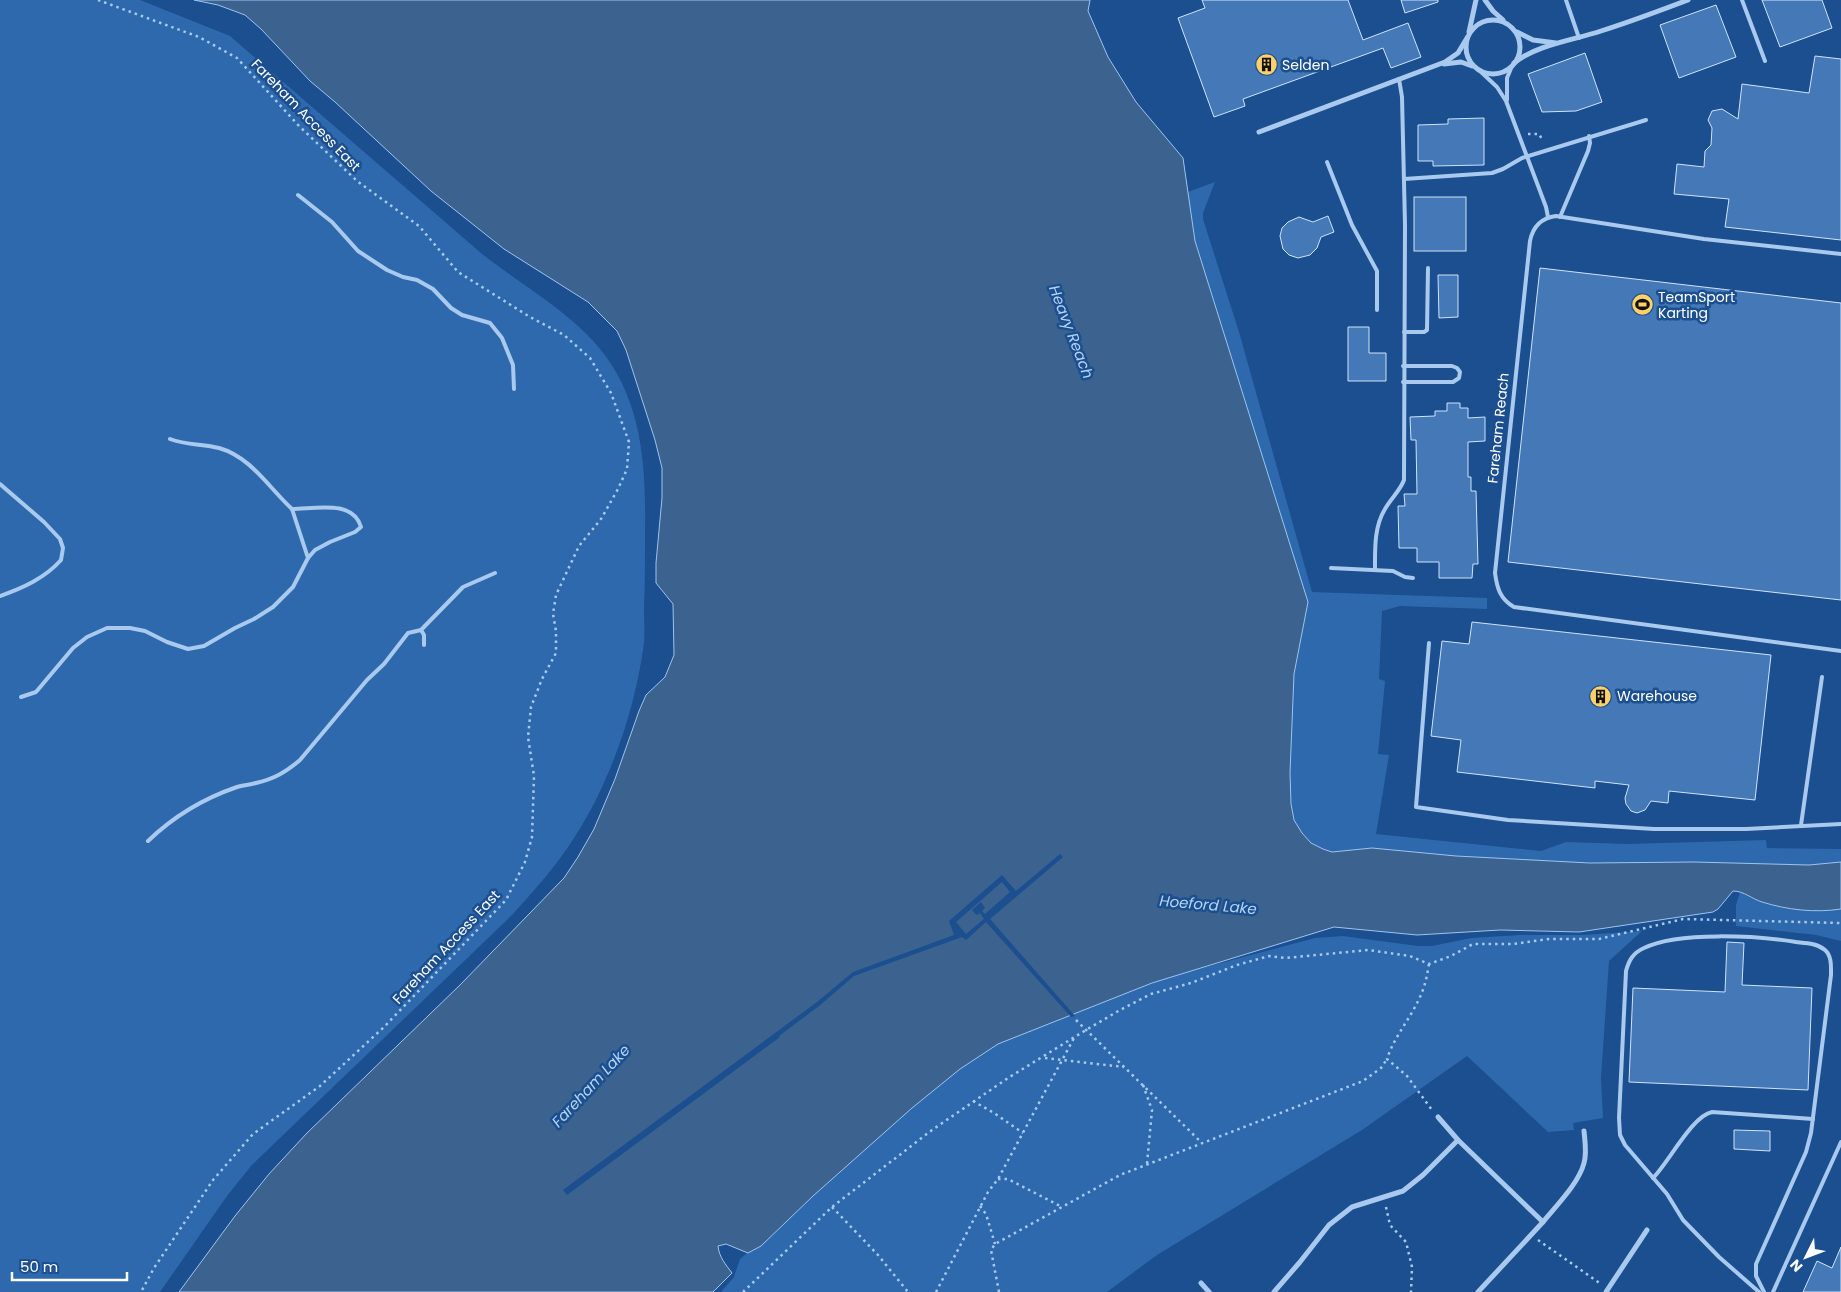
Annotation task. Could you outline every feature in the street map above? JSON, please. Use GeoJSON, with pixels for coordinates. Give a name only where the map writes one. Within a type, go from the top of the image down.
{"type":"FeatureCollection","features":[{"type":"Feature","properties":{"kind":"street"},"geometry":{"type":"LineString","coordinates":[[1476,0],[1466,50],[1468,57],[1479,70]]}},
{"type":"Feature","properties":{"kind":"street"},"geometry":{"type":"LineString","coordinates":[[1485,0],[1496,14],[1521,35],[1533,40],[1551,43],[1569,41]]}},
{"type":"Feature","properties":{"kind":"street"},"geometry":{"type":"LineString","coordinates":[[1436,65],[1463,62],[1488,73],[1499,73],[1528,54],[1688,0]]}},
{"type":"Feature","properties":{"kind":"street"},"geometry":{"type":"LineString","coordinates":[[1259,132],[1436,65],[1458,53],[1476,26],[1485,21],[1496,20],[1507,24]]}},
{"type":"Feature","properties":{"kind":"street"},"geometry":{"type":"LineString","coordinates":[[1513,28],[1520,46],[1518,56],[1513,64]]}},
{"type":"Feature","properties":{"kind":"street"},"geometry":{"type":"LineString","coordinates":[[1438,1118],[1458,1140],[1543,1222]]}},
{"type":"Feature","properties":{"kind":"street"},"geometry":{"type":"LineString","coordinates":[[1478,1292],[1531,1236],[1573,1184],[1582,1170],[1585,1158],[1584,1132]]}},
{"type":"Feature","properties":{"kind":"street"},"geometry":{"type":"LineString","coordinates":[[1274,1292],[1328,1225],[1352,1207],[1403,1191],[1458,1140]]}},
{"type":"Feature","properties":{"kind":"street"},"geometry":{"type":"LineString","coordinates":[[1607,1290],[1647,1230]]}},
{"type":"Feature","properties":{"kind":"street"},"geometry":{"type":"LineString","coordinates":[[1201,1283],[1208,1292]]}},
{"type":"Feature","properties":{"kind":"lane"},"geometry":{"type":"LineString","coordinates":[[1566,0],[1579,38]]}},
{"type":"Feature","properties":{"kind":"lane"},"geometry":{"type":"LineString","coordinates":[[1742,0],[1765,60]]}},
{"type":"Feature","properties":{"kind":"lane"},"geometry":{"type":"LineString","coordinates":[[1508,105],[1507,84],[1513,64]]}},
{"type":"Feature","properties":{"kind":"lane"},"geometry":{"type":"LineString","coordinates":[[1479,70],[1497,87],[1508,105],[1546,207],[1548,218],[1560,217],[1704,238],[1841,254]]}},
{"type":"Feature","properties":{"kind":"lane"},"geometry":{"type":"LineString","coordinates":[[1375,570],[1376,537],[1379,522],[1385,508],[1404,480],[1404,179],[1402,97],[1399,79]]}},
{"type":"Feature","properties":{"kind":"lane"},"geometry":{"type":"LineString","coordinates":[[1404,179],[1492,173],[1504,169],[1517,159],[1646,120]]}},
{"type":"Feature","properties":{"kind":"lane"},"geometry":{"type":"LineString","coordinates":[[1560,217],[1588,151],[1589,136]]}},
{"type":"Feature","properties":{"kind":"lane"},"geometry":{"type":"LineString","coordinates":[[1327,162],[1352,225],[1377,271],[1377,310]]}},
{"type":"Feature","properties":{"kind":"lane"},"geometry":{"type":"LineString","coordinates":[[298,195],[332,222],[358,251],[387,270],[403,277],[417,280],[433,289],[451,308],[462,315],[490,323],[502,338],[513,365],[514,389]]}},
{"type":"Feature","properties":{"kind":"lane","name":"Fareham Reach"},"geometry":{"type":"LineString","coordinates":[[1548,218],[1536,225],[1530,241],[1495,558],[1496,583],[1503,600],[1514,607],[1522,609],[1841,651]]}},
{"type":"Feature","properties":{"kind":"lane"},"geometry":{"type":"LineString","coordinates":[[1404,332],[1424,332],[1427,330],[1428,268]]}},
{"type":"Feature","properties":{"kind":"lane"},"geometry":{"type":"LineString","coordinates":[[1404,366],[1452,366],[1460,372],[1459,378],[1453,382],[1404,382]]}},
{"type":"Feature","properties":{"kind":"lane"},"geometry":{"type":"LineString","coordinates":[[170,439],[180,443],[220,449],[234,454],[261,474],[276,495],[292,509],[308,558]]}},
{"type":"Feature","properties":{"kind":"lane"},"geometry":{"type":"LineString","coordinates":[[0,484],[60,538],[63,548],[62,560],[49,571],[21,588],[0,596]]}},
{"type":"Feature","properties":{"kind":"lane"},"geometry":{"type":"LineString","coordinates":[[21,697],[36,692],[73,648],[87,637],[107,628],[130,628],[188,649],[204,646],[273,607],[293,587],[308,558],[315,550],[355,532],[361,527],[359,519],[349,511],[338,508],[292,509]]}},
{"type":"Feature","properties":{"kind":"lane"},"geometry":{"type":"LineString","coordinates":[[1331,568],[1393,571],[1405,577],[1413,578]]}},
{"type":"Feature","properties":{"kind":"lane"},"geometry":{"type":"LineString","coordinates":[[148,841],[166,823],[184,811],[238,787],[273,779],[287,771],[300,760],[367,680],[384,664],[408,633],[421,630],[463,588],[496,573]]}},
{"type":"Feature","properties":{"kind":"lane"},"geometry":{"type":"LineString","coordinates":[[421,630],[424,635],[424,645]]}},
{"type":"Feature","properties":{"kind":"lane"},"geometry":{"type":"LineString","coordinates":[[1429,643],[1416,807],[1508,820],[1654,829],[1746,829],[1841,824]]}},
{"type":"Feature","properties":{"kind":"lane"},"geometry":{"type":"LineString","coordinates":[[1802,826],[1822,676]]}},
{"type":"Feature","properties":{"kind":"lane"},"geometry":{"type":"LineString","coordinates":[[1759,1292],[1728,1265],[1683,1220],[1667,1194],[1625,1144],[1620,1135],[1618,1128],[1626,971],[1632,957],[1650,945],[1675,939],[1742,937],[1776,939],[1815,945],[1826,950],[1830,959],[1830,975],[1813,1119],[1806,1152],[1756,1264],[1756,1276],[1764,1292]]}},
{"type":"Feature","properties":{"kind":"lane"},"geometry":{"type":"LineString","coordinates":[[1653,1178],[1666,1164],[1691,1128],[1707,1113],[1813,1119]]}},
{"type":"Feature","properties":{"kind":"lane"},"geometry":{"type":"LineString","coordinates":[[1773,1292],[1841,1142]]}},
{"type":"Feature","properties":{"kind":"path","name":"Fareham Access East"},"geometry":{"type":"LineString","coordinates":[[98,0],[199,37],[237,58],[299,126],[357,181],[419,226],[458,272],[530,317],[564,335],[590,358],[611,393],[629,442],[627,468],[618,490],[601,519],[579,546],[556,594],[553,614],[556,631],[556,653],[530,707],[528,737],[534,776],[532,838],[525,862],[506,900],[384,1028],[320,1086],[253,1134],[213,1180],[154,1268],[141,1292]]}},
{"type":"Feature","properties":{"kind":"path"},"geometry":{"type":"LineString","coordinates":[[1527,134],[1540,134]]}},
{"type":"Feature","properties":{"kind":"path"},"geometry":{"type":"LineString","coordinates":[[743,1292],[832,1207],[932,1130],[973,1102],[1120,1010],[1151,994],[1191,983],[1237,965],[1269,956],[1285,958],[1368,950],[1410,956],[1429,964],[1451,956],[1473,944],[1513,944],[1549,939],[1600,939],[1683,919],[1841,923]]}},
{"type":"Feature","properties":{"kind":"path"},"geometry":{"type":"LineString","coordinates":[[999,1292],[991,1250],[995,1244],[1120,1175],[1363,1081],[1381,1068],[1388,1059],[1391,1047],[1419,1000],[1426,982],[1429,964]]}},
{"type":"Feature","properties":{"kind":"path"},"geometry":{"type":"LineString","coordinates":[[1076,1020],[1202,1144]]}},
{"type":"Feature","properties":{"kind":"path"},"geometry":{"type":"LineString","coordinates":[[936,1292],[980,1206],[998,1179],[1075,1037]]}},
{"type":"Feature","properties":{"kind":"path"},"geometry":{"type":"LineString","coordinates":[[1043,1057],[1125,1067]]}},
{"type":"Feature","properties":{"kind":"path"},"geometry":{"type":"LineString","coordinates":[[1388,1059],[1407,1076],[1438,1118]]}},
{"type":"Feature","properties":{"kind":"path"},"geometry":{"type":"LineString","coordinates":[[1142,1083],[1152,1110],[1147,1164]]}},
{"type":"Feature","properties":{"kind":"path"},"geometry":{"type":"LineString","coordinates":[[973,1102],[994,1113],[1023,1133]]}},
{"type":"Feature","properties":{"kind":"path"},"geometry":{"type":"LineString","coordinates":[[998,1179],[1008,1179],[1062,1207]]}},
{"type":"Feature","properties":{"kind":"path"},"geometry":{"type":"LineString","coordinates":[[1384,1198],[1390,1225],[1406,1242],[1412,1267],[1411,1292]]}},
{"type":"Feature","properties":{"kind":"path"},"geometry":{"type":"LineString","coordinates":[[980,1206],[986,1214],[995,1244]]}},
{"type":"Feature","properties":{"kind":"path"},"geometry":{"type":"LineString","coordinates":[[832,1207],[878,1254],[908,1292]]}},
{"type":"Feature","properties":{"kind":"path"},"geometry":{"type":"LineString","coordinates":[[1531,1236],[1607,1290]]}},
{"type":"Feature","properties":{"kind":"shaded area"},"geometry":{"type":"Polygon","coordinates":[[[0,0],[140,0],[230,36],[481,253],[565,315],[595,342],[619,378],[629,399],[636,421],[643,466],[645,489],[644,643],[640,670],[634,697],[617,751],[581,827],[553,867],[512,915],[251,1166],[227,1196],[160,1292],[0,1292],[0,0]]]}},
{"type":"Feature","properties":{"kind":"shaded area"},"geometry":{"type":"Polygon","coordinates":[[[1090,0],[1088,11],[1108,57],[1136,102],[1183,158],[1188,192],[1215,182],[1203,213],[1203,219],[1239,332],[1312,592],[1487,598],[1487,609],[1400,606],[1382,611],[1379,679],[1385,681],[1378,754],[1389,755],[1376,834],[1541,851],[1566,842],[1628,844],[1766,840],[1767,848],[1841,849],[1841,941],[1816,935],[1736,926],[1736,905],[1740,892],[1733,891],[1718,909],[1713,912],[1579,932],[1500,930],[1417,935],[1334,927],[1179,974],[1315,938],[1343,936],[1418,946],[1432,946],[1471,938],[1520,935],[1583,935],[1642,931],[1609,961],[1601,1078],[1603,1118],[1573,1123],[1574,1130],[1548,1132],[1467,1056],[1362,1130],[1157,1255],[1107,1292],[721,1292],[734,1277],[740,1259],[747,1253],[726,1244],[718,1246],[723,1261],[732,1273],[713,1292],[457,1292],[688,1252],[1025,120],[1090,0]]]}},
{"type":"Feature","properties":{"kind":"water"},"geometry":{"type":"Polygon","coordinates":[[[194,0],[1090,0],[1088,11],[1108,57],[1136,102],[1183,158],[1195,241],[1308,602],[1294,674],[1290,773],[1291,804],[1294,820],[1302,833],[1311,843],[1332,852],[1372,848],[1456,856],[1590,863],[1694,862],[1809,865],[1841,862],[1841,909],[1811,911],[1792,909],[1762,902],[1741,892],[1733,891],[1718,909],[1713,912],[1579,932],[1500,930],[1417,935],[1334,927],[1152,983],[998,1044],[960,1069],[912,1108],[813,1196],[761,1246],[748,1253],[726,1244],[718,1246],[721,1257],[732,1273],[713,1292],[179,1292],[235,1216],[269,1174],[307,1133],[460,985],[564,878],[594,829],[646,695],[665,677],[674,655],[673,604],[656,583],[662,498],[662,468],[626,350],[617,331],[588,302],[504,249],[431,191],[310,81],[261,29],[245,15],[218,5],[194,0]]]}},
{"type":"Feature","properties":{"kind":"pier"},"geometry":{"type":"Polygon","coordinates":[[[1060,854],[1063,857],[990,919],[1075,1016],[1071,1017],[986,922],[966,940],[962,937],[854,976],[780,1037],[567,1195],[563,1190],[817,1002],[853,972],[954,935],[949,921],[1002,875],[1016,891],[1060,854]],[[1002,882],[956,922],[966,934],[984,919],[980,913],[977,915],[972,910],[981,902],[985,908],[982,911],[985,914],[1010,892],[1002,882]]]}},
{"type":"Feature","properties":{"kind":"building","name":"Selden"},"geometry":{"type":"Polygon","coordinates":[[[1202,0],[1348,0],[1363,40],[1408,23],[1421,57],[1391,68],[1383,48],[1243,99],[1245,106],[1214,117],[1178,18],[1205,8],[1202,0]]]}},
{"type":"Feature","properties":{"kind":"building"},"geometry":{"type":"Polygon","coordinates":[[[1401,0],[1438,0],[1438,2],[1405,13],[1401,0]]]}},
{"type":"Feature","properties":{"kind":"building"},"geometry":{"type":"Polygon","coordinates":[[[1762,0],[1822,0],[1832,28],[1780,47],[1762,0]]]}},
{"type":"Feature","properties":{"kind":"building"},"geometry":{"type":"Polygon","coordinates":[[[1716,5],[1736,57],[1679,78],[1660,25],[1716,5]]]}},
{"type":"Feature","properties":{"kind":"building"},"geometry":{"type":"Polygon","coordinates":[[[1585,53],[1602,102],[1576,111],[1542,112],[1528,74],[1585,53]]]}},
{"type":"Feature","properties":{"kind":"building"},"geometry":{"type":"Polygon","coordinates":[[[1815,56],[1841,59],[1841,240],[1725,227],[1729,199],[1674,194],[1677,164],[1704,167],[1705,151],[1711,145],[1712,128],[1708,120],[1712,111],[1722,109],[1738,119],[1742,84],[1809,93],[1815,56]]]}},
{"type":"Feature","properties":{"kind":"building"},"geometry":{"type":"Polygon","coordinates":[[[1484,118],[1484,165],[1433,166],[1433,161],[1418,161],[1418,125],[1448,124],[1448,119],[1484,118]]]}},
{"type":"Feature","properties":{"kind":"building"},"geometry":{"type":"Polygon","coordinates":[[[1414,197],[1466,197],[1466,251],[1414,251],[1414,197]]]}},
{"type":"Feature","properties":{"kind":"building"},"geometry":{"type":"Polygon","coordinates":[[[1328,216],[1334,232],[1321,237],[1317,248],[1310,255],[1298,258],[1289,255],[1283,249],[1280,236],[1282,228],[1288,222],[1299,217],[1313,222],[1328,216]]]}},
{"type":"Feature","properties":{"kind":"building"},"geometry":{"type":"Polygon","coordinates":[[[1540,268],[1841,303],[1841,600],[1508,562],[1540,268]]]}},
{"type":"Feature","properties":{"kind":"building"},"geometry":{"type":"Polygon","coordinates":[[[1438,275],[1458,275],[1458,317],[1439,318],[1438,275]]]}},
{"type":"Feature","properties":{"kind":"building"},"geometry":{"type":"Polygon","coordinates":[[[1348,327],[1369,327],[1369,353],[1386,353],[1386,381],[1348,381],[1348,327]]]}},
{"type":"Feature","properties":{"kind":"building"},"geometry":{"type":"Polygon","coordinates":[[[1447,403],[1460,403],[1460,408],[1468,408],[1468,418],[1485,417],[1485,441],[1468,442],[1468,477],[1471,477],[1471,491],[1476,491],[1478,564],[1473,564],[1472,578],[1439,578],[1439,562],[1417,562],[1417,548],[1399,548],[1398,506],[1405,506],[1404,494],[1417,494],[1416,440],[1411,440],[1410,417],[1435,416],[1435,411],[1447,411],[1447,403]]]}},
{"type":"Feature","properties":{"kind":"building","name":"Warehouse"},"geometry":{"type":"Polygon","coordinates":[[[1472,622],[1771,655],[1755,800],[1669,791],[1668,803],[1651,801],[1645,810],[1637,813],[1631,811],[1626,804],[1625,798],[1629,785],[1595,781],[1595,788],[1457,772],[1461,740],[1431,736],[1442,641],[1469,644],[1472,622]]]}},
{"type":"Feature","properties":{"kind":"building"},"geometry":{"type":"Polygon","coordinates":[[[1727,942],[1744,943],[1742,985],[1812,988],[1808,1090],[1629,1082],[1633,988],[1725,992],[1727,942]]]}},
{"type":"Feature","properties":{"kind":"building"},"geometry":{"type":"Polygon","coordinates":[[[1734,1130],[1770,1131],[1770,1151],[1734,1149],[1734,1130]]]}},
{"type":"Feature","properties":{"kind":"building"},"geometry":{"type":"Polygon","coordinates":[[[1841,1247],[1841,1292],[1803,1292],[1817,1261],[1832,1268],[1841,1247]]]}},
{"type":"Feature","properties":{"kind":"place","name":"Selden"},"geometry":{"type":"Point","coordinates":[1266,65]}},
{"type":"Feature","properties":{"kind":"place","name":"TeamSport Karting"},"geometry":{"type":"Point","coordinates":[1642,305]}},
{"type":"Feature","properties":{"kind":"place","name":"Warehouse"},"geometry":{"type":"Point","coordinates":[1601,696]}},
{"type":"Feature","properties":{"kind":"water label","name":"Heavy Reach"},"geometry":{"type":"Point","coordinates":[1071,332]}},
{"type":"Feature","properties":{"kind":"water label","name":"Hoeford Lake"},"geometry":{"type":"Point","coordinates":[1208,905]}},
{"type":"Feature","properties":{"kind":"water label","name":"Fareham Lake"},"geometry":{"type":"Point","coordinates":[591,1086]}}]}
